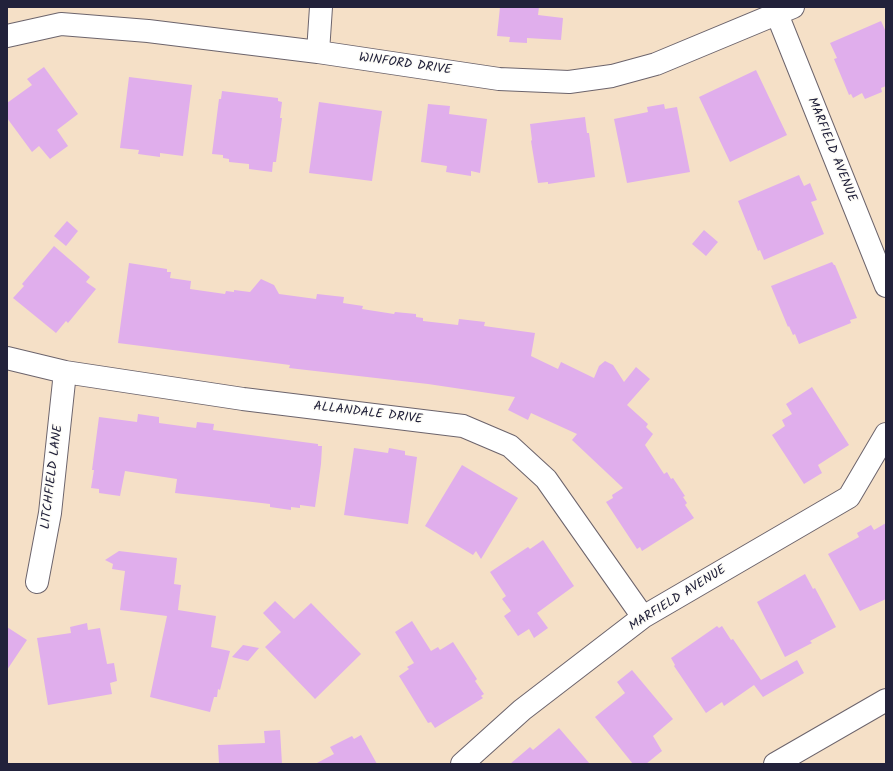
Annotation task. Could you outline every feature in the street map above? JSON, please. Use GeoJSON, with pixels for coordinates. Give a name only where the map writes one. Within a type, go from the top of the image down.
{"type":"FeatureCollection","features":[{"type":"Feature","properties":{"kind":"street"},"geometry":{"type":"LineString","coordinates":[[318,52],[321,7]]}},
{"type":"Feature","properties":{"kind":"street","name":"WINFORD DRIVE"},"geometry":{"type":"LineString","coordinates":[[7,36],[61,24],[148,31],[318,52],[499,79],[569,82],[612,76],[656,64],[785,10]]}},
{"type":"Feature","properties":{"kind":"street","name":"MARFIELD AVENUE"},"geometry":{"type":"LineString","coordinates":[[785,10],[886,286]]}},
{"type":"Feature","properties":{"kind":"street","name":"ALLANDALE DRIVE"},"geometry":{"type":"LineString","coordinates":[[7,358],[65,372],[244,399],[463,426],[510,446],[546,479],[643,617]]}},
{"type":"Feature","properties":{"kind":"street","name":"LITCHFIELD LANE"},"geometry":{"type":"LineString","coordinates":[[37,582],[50,513],[65,372]]}},
{"type":"Feature","properties":{"kind":"street","name":"MARFIELD AVENUE"},"geometry":{"type":"LineString","coordinates":[[462,764],[522,710],[643,617],[849,497],[886,434]]}},
{"type":"Feature","properties":{"kind":"street"},"geometry":{"type":"LineString","coordinates":[[775,764],[886,700]]}},
{"type":"Feature","properties":{"kind":"building"},"geometry":{"type":"Polygon","coordinates":[[[500,7],[539,7],[538,15],[563,18],[561,40],[527,38],[527,43],[509,42],[510,37],[497,36],[500,7]]]}},
{"type":"Feature","properties":{"kind":"building"},"geometry":{"type":"Polygon","coordinates":[[[881,21],[886,32],[886,86],[881,88],[882,92],[865,99],[862,93],[853,98],[851,94],[849,95],[834,59],[837,58],[830,43],[881,21]]]}},
{"type":"Feature","properties":{"kind":"building"},"geometry":{"type":"Polygon","coordinates":[[[44,67],[78,114],[57,130],[68,146],[50,159],[39,146],[32,152],[7,118],[7,103],[32,85],[27,79],[44,67]]]}},
{"type":"Feature","properties":{"kind":"building"},"geometry":{"type":"Polygon","coordinates":[[[756,70],[787,135],[730,162],[699,97],[756,70]]]}},
{"type":"Feature","properties":{"kind":"building"},"geometry":{"type":"Polygon","coordinates":[[[129,77],[192,85],[183,156],[160,153],[160,157],[138,154],[139,150],[120,148],[129,77]]]}},
{"type":"Feature","properties":{"kind":"building"},"geometry":{"type":"Polygon","coordinates":[[[222,91],[278,98],[278,101],[282,102],[280,118],[282,118],[276,162],[273,162],[272,172],[249,169],[249,164],[229,162],[229,159],[223,158],[223,155],[212,154],[219,99],[221,99],[222,91]]]}},
{"type":"Feature","properties":{"kind":"building"},"geometry":{"type":"Polygon","coordinates":[[[319,102],[382,111],[372,181],[309,173],[319,102]]]}},
{"type":"Feature","properties":{"kind":"building"},"geometry":{"type":"Polygon","coordinates":[[[428,104],[450,106],[449,114],[487,119],[480,173],[471,171],[471,176],[446,172],[447,166],[421,162],[428,104]]]}},
{"type":"Feature","properties":{"kind":"building"},"geometry":{"type":"Polygon","coordinates":[[[664,104],[665,109],[677,107],[690,172],[627,183],[614,119],[648,112],[647,107],[664,104]]]}},
{"type":"Feature","properties":{"kind":"building"},"geometry":{"type":"Polygon","coordinates":[[[585,117],[587,133],[589,133],[595,177],[548,184],[548,182],[538,183],[531,141],[530,124],[585,117]]]}},
{"type":"Feature","properties":{"kind":"building"},"geometry":{"type":"Polygon","coordinates":[[[799,175],[804,186],[810,183],[817,200],[811,202],[824,234],[764,260],[760,250],[758,251],[738,201],[799,175]]]}},
{"type":"Feature","properties":{"kind":"building"},"geometry":{"type":"Polygon","coordinates":[[[67,221],[78,231],[66,246],[54,236],[67,221]]]}},
{"type":"Feature","properties":{"kind":"building"},"geometry":{"type":"Polygon","coordinates":[[[704,230],[718,242],[706,256],[692,244],[704,230]]]}},
{"type":"Feature","properties":{"kind":"building"},"geometry":{"type":"Polygon","coordinates":[[[54,246],[90,277],[86,282],[96,289],[68,323],[66,321],[56,333],[13,298],[24,286],[22,284],[54,246]]]}},
{"type":"Feature","properties":{"kind":"building"},"geometry":{"type":"Polygon","coordinates":[[[832,262],[835,265],[857,318],[850,320],[851,323],[799,344],[795,334],[793,335],[789,326],[788,327],[771,286],[832,262]]]}},
{"type":"Feature","properties":{"kind":"building"},"geometry":{"type":"Polygon","coordinates":[[[129,263],[167,269],[167,272],[171,272],[170,278],[191,281],[190,289],[225,294],[226,291],[234,292],[234,290],[250,292],[261,279],[274,285],[279,294],[316,299],[317,294],[344,297],[343,303],[363,306],[362,309],[394,314],[395,312],[416,314],[416,317],[423,318],[423,321],[458,325],[459,319],[485,322],[484,326],[535,333],[531,356],[558,369],[561,362],[594,378],[599,366],[605,361],[613,365],[624,382],[636,367],[650,379],[627,405],[648,424],[646,427],[653,434],[645,445],[664,474],[667,472],[671,479],[673,478],[685,496],[683,497],[687,503],[685,505],[694,518],[642,551],[640,547],[637,549],[606,502],[613,498],[612,495],[623,488],[572,440],[577,434],[531,413],[528,420],[508,410],[515,397],[428,384],[289,368],[290,365],[118,343],[129,263]]]}},
{"type":"Feature","properties":{"kind":"building"},"geometry":{"type":"Polygon","coordinates":[[[812,387],[849,445],[818,465],[822,473],[804,484],[772,435],[785,426],[782,420],[792,414],[786,404],[812,387]]]}},
{"type":"Feature","properties":{"kind":"building"},"geometry":{"type":"Polygon","coordinates":[[[138,414],[159,417],[159,423],[196,428],[197,422],[214,424],[213,430],[318,444],[318,446],[322,446],[315,507],[300,505],[300,508],[291,507],[291,510],[270,507],[270,504],[175,493],[177,479],[125,471],[120,496],[99,493],[99,489],[91,488],[99,417],[137,422],[138,414]]]}},
{"type":"Feature","properties":{"kind":"building"},"geometry":{"type":"Polygon","coordinates":[[[354,448],[388,453],[389,448],[405,451],[405,455],[417,457],[408,524],[344,515],[354,448]]]}},
{"type":"Feature","properties":{"kind":"building"},"geometry":{"type":"Polygon","coordinates":[[[462,465],[518,498],[481,559],[476,551],[473,555],[425,526],[462,465]]]}},
{"type":"Feature","properties":{"kind":"building"},"geometry":{"type":"Polygon","coordinates":[[[886,523],[886,599],[860,611],[828,554],[859,537],[857,533],[871,525],[874,530],[886,523]]]}},
{"type":"Feature","properties":{"kind":"building"},"geometry":{"type":"Polygon","coordinates":[[[543,540],[574,586],[537,613],[548,628],[534,638],[529,629],[518,636],[504,616],[511,611],[502,599],[506,596],[490,572],[528,547],[530,549],[543,540]]]}},
{"type":"Feature","properties":{"kind":"building"},"geometry":{"type":"Polygon","coordinates":[[[119,551],[177,558],[174,584],[181,585],[178,610],[216,616],[211,647],[230,651],[220,690],[218,689],[217,697],[214,697],[210,712],[150,697],[167,616],[120,610],[125,571],[112,569],[113,564],[105,560],[119,551]]]}},
{"type":"Feature","properties":{"kind":"building"},"geometry":{"type":"Polygon","coordinates":[[[805,574],[813,589],[815,588],[836,627],[810,641],[812,643],[785,657],[757,602],[805,574]]]}},
{"type":"Feature","properties":{"kind":"building"},"geometry":{"type":"Polygon","coordinates":[[[275,601],[294,619],[311,603],[361,654],[315,699],[265,647],[281,632],[263,613],[275,601]]]}},
{"type":"Feature","properties":{"kind":"building"},"geometry":{"type":"Polygon","coordinates":[[[412,621],[431,651],[438,647],[440,650],[453,642],[477,679],[475,681],[484,694],[481,696],[483,698],[435,728],[431,722],[428,723],[399,676],[409,669],[407,667],[414,663],[395,632],[412,621]]]}},
{"type":"Feature","properties":{"kind":"building"},"geometry":{"type":"Polygon","coordinates":[[[87,623],[88,630],[100,628],[107,664],[114,663],[117,681],[110,683],[112,694],[48,705],[37,638],[71,633],[70,627],[87,623]]]}},
{"type":"Feature","properties":{"kind":"building"},"geometry":{"type":"Polygon","coordinates":[[[717,626],[719,628],[722,626],[731,640],[733,639],[761,680],[797,660],[804,673],[763,697],[754,685],[724,706],[722,702],[706,713],[674,666],[675,665],[671,658],[717,626]]]}},
{"type":"Feature","properties":{"kind":"building"},"geometry":{"type":"Polygon","coordinates":[[[7,627],[27,640],[7,670],[7,627]]]}},
{"type":"Feature","properties":{"kind":"building"},"geometry":{"type":"Polygon","coordinates":[[[243,645],[259,648],[248,661],[232,657],[243,645]]]}},
{"type":"Feature","properties":{"kind":"building"},"geometry":{"type":"Polygon","coordinates":[[[632,670],[673,719],[653,736],[662,751],[646,764],[633,764],[595,717],[625,693],[617,682],[632,670]]]}},
{"type":"Feature","properties":{"kind":"building"},"geometry":{"type":"Polygon","coordinates":[[[559,728],[590,764],[510,764],[530,747],[533,750],[559,728]]]}},
{"type":"Feature","properties":{"kind":"building"},"geometry":{"type":"Polygon","coordinates":[[[280,730],[282,764],[219,764],[218,745],[265,743],[264,731],[280,730]]]}},
{"type":"Feature","properties":{"kind":"building"},"geometry":{"type":"Polygon","coordinates":[[[361,735],[377,764],[315,764],[334,754],[330,747],[352,736],[354,739],[361,735]]]}}]}
